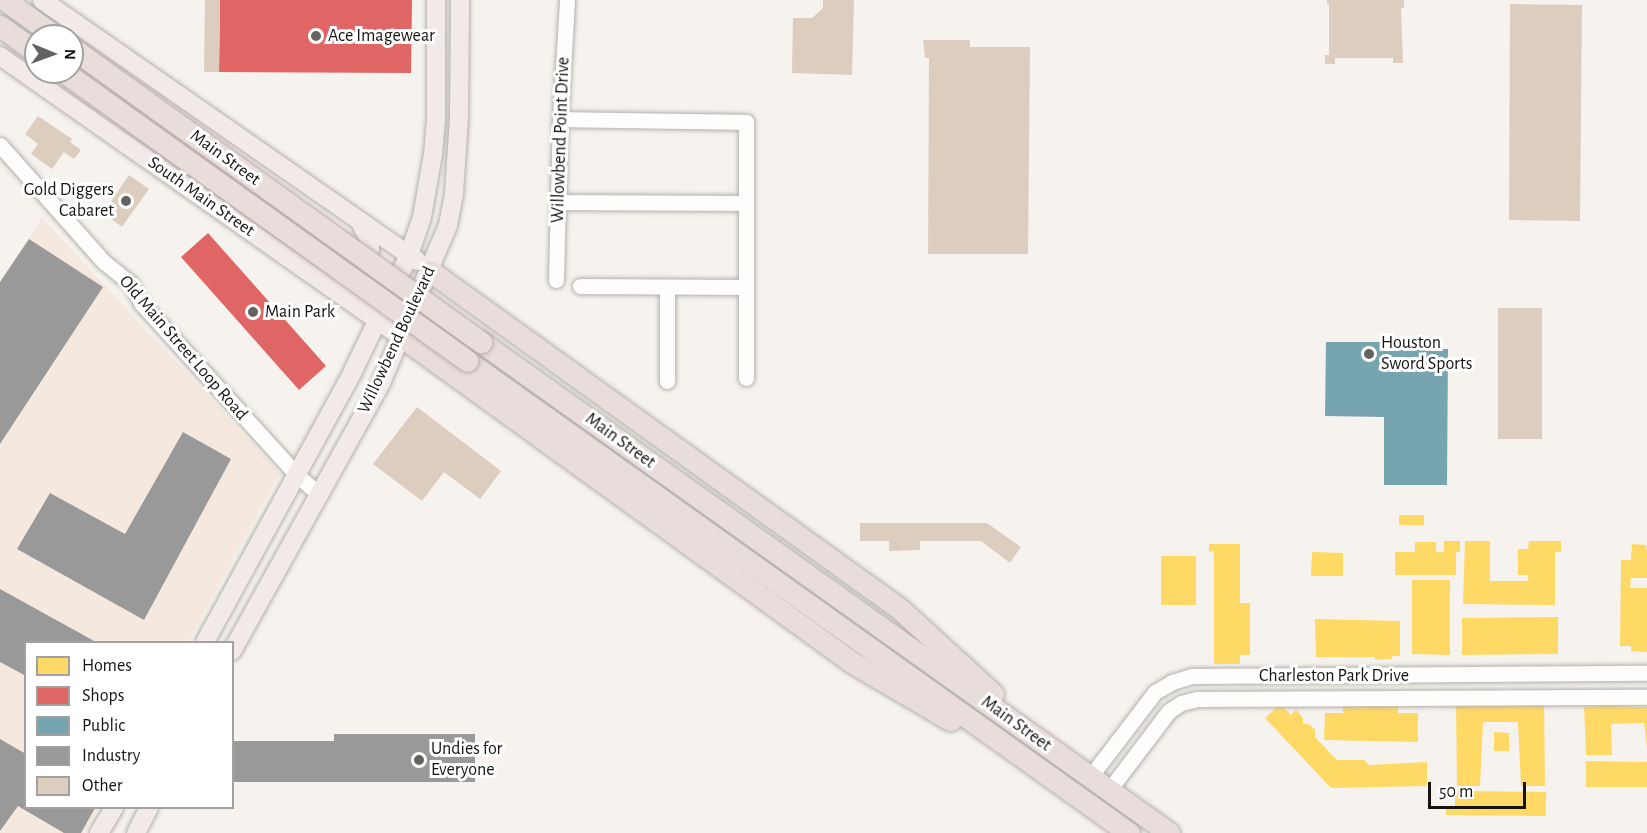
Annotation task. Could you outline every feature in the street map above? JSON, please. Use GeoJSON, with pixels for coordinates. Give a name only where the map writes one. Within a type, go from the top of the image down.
{"type":"FeatureCollection","features":[{"type":"Feature","properties":{"kind":"highway"},"geometry":{"type":"LineString","coordinates":[[5,0],[38,24]]}},
{"type":"Feature","properties":{"kind":"highway"},"geometry":{"type":"LineString","coordinates":[[0,26],[24,43]]}},
{"type":"Feature","properties":{"kind":"highway","name":"Main Street"},"geometry":{"type":"LineString","coordinates":[[84,57],[1169,833]]}},
{"type":"Feature","properties":{"kind":"highway","name":"Main Street"},"geometry":{"type":"LineString","coordinates":[[81,84],[1129,833]]}},
{"type":"Feature","properties":{"kind":"highway"},"geometry":{"type":"LineString","coordinates":[[430,271],[900,609],[1065,759]]}},
{"type":"Feature","properties":{"kind":"highway"},"geometry":{"type":"LineString","coordinates":[[446,369],[443,350],[456,313],[467,307],[483,307]]}},
{"type":"Feature","properties":{"kind":"highway"},"geometry":{"type":"LineString","coordinates":[[402,337],[853,663],[1072,791]]}},
{"type":"Feature","properties":{"kind":"main road"},"geometry":{"type":"LineString","coordinates":[[43,0],[430,271]]}},
{"type":"Feature","properties":{"kind":"main road","name":"Willowbend Boulevard"},"geometry":{"type":"LineString","coordinates":[[208,641],[298,476],[409,255],[422,217],[433,154],[436,117],[436,0]]}},
{"type":"Feature","properties":{"kind":"main road","name":"Willowbend Boulevard"},"geometry":{"type":"LineString","coordinates":[[234,647],[320,495],[402,337],[448,225],[459,118],[460,0]]}},
{"type":"Feature","properties":{"kind":"main road","name":"South Main Street"},"geometry":{"type":"LineString","coordinates":[[0,56],[402,337]]}},
{"type":"Feature","properties":{"kind":"main road"},"geometry":{"type":"LineString","coordinates":[[436,117],[459,118]]}},
{"type":"Feature","properties":{"kind":"main road"},"geometry":{"type":"LineString","coordinates":[[324,283],[343,284],[356,278],[370,249],[370,241],[360,221]]}},
{"type":"Feature","properties":{"kind":"main road"},"geometry":{"type":"LineString","coordinates":[[99,833],[113,809]]}},
{"type":"Feature","properties":{"kind":"main road"},"geometry":{"type":"LineString","coordinates":[[136,833],[148,809]]}},
{"type":"Feature","properties":{"kind":"street","name":"Willowbend Point Drive"},"geometry":{"type":"LineString","coordinates":[[556,279],[560,118],[567,0]]}},
{"type":"Feature","properties":{"kind":"street"},"geometry":{"type":"LineString","coordinates":[[560,118],[746,122],[746,378]]}},
{"type":"Feature","properties":{"kind":"street","name":"Old Main Street Loop Road"},"geometry":{"type":"LineString","coordinates":[[0,146],[104,262],[131,284],[141,303],[298,476],[320,495]]}},
{"type":"Feature","properties":{"kind":"street"},"geometry":{"type":"LineString","coordinates":[[558,202],[746,203]]}},
{"type":"Feature","properties":{"kind":"street"},"geometry":{"type":"LineString","coordinates":[[580,286],[746,287]]}},
{"type":"Feature","properties":{"kind":"street"},"geometry":{"type":"LineString","coordinates":[[667,286],[667,381]]}},
{"type":"Feature","properties":{"kind":"street","name":"Charleston Park Drive"},"geometry":{"type":"LineString","coordinates":[[1090,777],[1155,692],[1172,682],[1192,676],[1647,673]]}},
{"type":"Feature","properties":{"kind":"street"},"geometry":{"type":"LineString","coordinates":[[1613,674],[1613,697]]}},
{"type":"Feature","properties":{"kind":"street","name":"Charleston Park Drive"},"geometry":{"type":"LineString","coordinates":[[1233,676],[1233,698]]}},
{"type":"Feature","properties":{"kind":"street","name":"Charleston Park Drive"},"geometry":{"type":"LineString","coordinates":[[1436,676],[1436,699]]}},
{"type":"Feature","properties":{"kind":"street","name":"Charleston Park Drive"},"geometry":{"type":"LineString","coordinates":[[1109,790],[1169,711],[1181,703],[1197,699],[1647,697]]}},
{"type":"Feature","properties":{"kind":"shaded area"},"geometry":{"type":"Polygon","coordinates":[[[42,218],[280,473],[189,641],[24,641],[24,809],[97,809],[84,833],[0,833],[0,282],[42,218]]]}},
{"type":"Feature","properties":{"kind":"building: Homes"},"geometry":{"type":"Polygon","coordinates":[[[1399,515],[1424,515],[1424,525],[1399,525],[1399,515]]]}},
{"type":"Feature","properties":{"kind":"building: Homes"},"geometry":{"type":"Polygon","coordinates":[[[1444,541],[1460,541],[1460,552],[1456,552],[1456,575],[1395,575],[1395,552],[1415,552],[1415,542],[1436,542],[1436,552],[1444,552],[1444,541]]]}},
{"type":"Feature","properties":{"kind":"building: Homes"},"geometry":{"type":"Polygon","coordinates":[[[1465,541],[1490,541],[1490,581],[1528,581],[1528,575],[1518,575],[1518,549],[1528,549],[1529,541],[1561,541],[1561,552],[1555,552],[1555,605],[1463,604],[1465,541]]]}},
{"type":"Feature","properties":{"kind":"building: Homes"},"geometry":{"type":"Polygon","coordinates":[[[1209,544],[1240,544],[1240,603],[1250,603],[1250,655],[1240,655],[1240,664],[1214,664],[1214,551],[1209,552],[1209,544]]]}},
{"type":"Feature","properties":{"kind":"building: Homes"},"geometry":{"type":"Polygon","coordinates":[[[1632,544],[1646,545],[1647,552],[1647,578],[1631,578],[1630,588],[1647,588],[1647,652],[1631,651],[1631,646],[1620,646],[1621,560],[1631,560],[1632,544]]]}},
{"type":"Feature","properties":{"kind":"building: Homes"},"geometry":{"type":"Polygon","coordinates":[[[1312,552],[1343,553],[1343,576],[1311,576],[1312,552]]]}},
{"type":"Feature","properties":{"kind":"building: Homes"},"geometry":{"type":"Polygon","coordinates":[[[1161,556],[1196,556],[1196,605],[1161,605],[1161,556]]]}},
{"type":"Feature","properties":{"kind":"building: Homes"},"geometry":{"type":"Polygon","coordinates":[[[1412,580],[1450,580],[1450,655],[1412,654],[1412,580]]]}},
{"type":"Feature","properties":{"kind":"building: Homes"},"geometry":{"type":"Polygon","coordinates":[[[1558,617],[1558,654],[1462,655],[1462,618],[1558,617]]]}},
{"type":"Feature","properties":{"kind":"building: Homes"},"geometry":{"type":"Polygon","coordinates":[[[1315,619],[1400,621],[1400,656],[1375,660],[1375,657],[1316,657],[1315,619]]]}},
{"type":"Feature","properties":{"kind":"building: Homes"},"geometry":{"type":"Polygon","coordinates":[[[1544,704],[1545,786],[1521,786],[1518,722],[1483,722],[1480,786],[1457,786],[1456,705],[1544,704]]]}},
{"type":"Feature","properties":{"kind":"building: Homes"},"geometry":{"type":"Polygon","coordinates":[[[1343,705],[1398,706],[1398,713],[1418,713],[1418,742],[1324,740],[1325,713],[1343,713],[1343,705]]]}},
{"type":"Feature","properties":{"kind":"building: Homes"},"geometry":{"type":"Polygon","coordinates":[[[1277,707],[1283,707],[1291,715],[1296,710],[1303,718],[1303,724],[1309,724],[1315,730],[1315,737],[1337,760],[1364,760],[1369,765],[1427,762],[1427,786],[1331,788],[1265,718],[1277,707]]]}},
{"type":"Feature","properties":{"kind":"building: Homes"},"geometry":{"type":"Polygon","coordinates":[[[1584,707],[1647,707],[1647,748],[1644,723],[1611,724],[1612,755],[1586,755],[1584,707]]]}},
{"type":"Feature","properties":{"kind":"building: Homes"},"geometry":{"type":"Polygon","coordinates":[[[1494,732],[1509,733],[1509,751],[1494,751],[1494,732]]]}},
{"type":"Feature","properties":{"kind":"building: Homes"},"geometry":{"type":"Polygon","coordinates":[[[1586,761],[1647,762],[1647,787],[1586,787],[1586,761]]]}},
{"type":"Feature","properties":{"kind":"building: Homes"},"geometry":{"type":"Polygon","coordinates":[[[1455,791],[1546,792],[1546,816],[1446,815],[1446,807],[1455,807],[1455,791]]]}},
{"type":"Feature","properties":{"kind":"building: Shops","name":"Ace Imagewear"},"geometry":{"type":"Polygon","coordinates":[[[220,0],[412,0],[411,73],[219,72],[220,0]]]}},
{"type":"Feature","properties":{"kind":"building: Shops","name":"Main Park"},"geometry":{"type":"Polygon","coordinates":[[[208,233],[326,366],[299,390],[181,257],[208,233]]]}},
{"type":"Feature","properties":{"kind":"building: Public"},"geometry":{"type":"Polygon","coordinates":[[[1385,339],[1410,339],[1410,349],[1448,349],[1447,485],[1384,485],[1384,417],[1325,416],[1326,342],[1385,342],[1385,339]]]}},
{"type":"Feature","properties":{"kind":"building: Industry"},"geometry":{"type":"Polygon","coordinates":[[[29,239],[103,287],[0,444],[0,282],[29,239]]]}},
{"type":"Feature","properties":{"kind":"building: Industry"},"geometry":{"type":"Polygon","coordinates":[[[183,432],[231,459],[144,620],[17,549],[50,493],[125,534],[183,432]]]}},
{"type":"Feature","properties":{"kind":"building: Industry"},"geometry":{"type":"Polygon","coordinates":[[[0,589],[94,641],[24,641],[24,675],[0,662],[0,589]]]}},
{"type":"Feature","properties":{"kind":"building: Industry"},"geometry":{"type":"Polygon","coordinates":[[[334,734],[475,734],[475,782],[234,782],[234,741],[334,741],[334,734]]]}},
{"type":"Feature","properties":{"kind":"building: Industry"},"geometry":{"type":"Polygon","coordinates":[[[0,739],[24,753],[24,809],[94,809],[81,833],[64,833],[18,806],[0,831],[0,739]]]}},
{"type":"Feature","properties":{"kind":"building: Other"},"geometry":{"type":"Polygon","coordinates":[[[205,0],[220,0],[219,72],[204,72],[205,0]]]}},
{"type":"Feature","properties":{"kind":"building: Other"},"geometry":{"type":"Polygon","coordinates":[[[823,0],[854,0],[852,75],[792,73],[793,18],[812,18],[823,8],[823,0]]]}},
{"type":"Feature","properties":{"kind":"building: Other"},"geometry":{"type":"Polygon","coordinates":[[[1327,0],[1404,0],[1404,8],[1401,8],[1403,63],[1393,63],[1393,58],[1335,58],[1335,64],[1325,64],[1325,55],[1329,55],[1329,4],[1327,0]]]}},
{"type":"Feature","properties":{"kind":"building: Other"},"geometry":{"type":"Polygon","coordinates":[[[1510,4],[1582,5],[1580,221],[1509,220],[1510,4]]]}},
{"type":"Feature","properties":{"kind":"building: Other"},"geometry":{"type":"Polygon","coordinates":[[[923,40],[970,40],[970,47],[1030,47],[1028,254],[928,254],[929,58],[925,58],[923,40]]]}},
{"type":"Feature","properties":{"kind":"building: Other"},"geometry":{"type":"Polygon","coordinates":[[[38,116],[72,139],[70,142],[81,150],[74,159],[64,152],[52,169],[31,154],[38,144],[25,134],[38,116]]]}},
{"type":"Feature","properties":{"kind":"building: Other","name":"Gold Diggers Cabaret"},"geometry":{"type":"Polygon","coordinates":[[[129,175],[149,189],[122,227],[103,213],[129,175]]]}},
{"type":"Feature","properties":{"kind":"building: Other"},"geometry":{"type":"Polygon","coordinates":[[[1498,308],[1542,308],[1542,439],[1498,439],[1498,308]]]}},
{"type":"Feature","properties":{"kind":"building: Other"},"geometry":{"type":"Polygon","coordinates":[[[417,407],[501,471],[480,499],[444,472],[422,501],[373,464],[417,407]]]}},
{"type":"Feature","properties":{"kind":"building: Other"},"geometry":{"type":"Polygon","coordinates":[[[860,523],[987,523],[1021,547],[1010,563],[981,541],[920,541],[920,550],[889,551],[889,541],[860,541],[860,523]]]}},
{"type":"Feature","properties":{"kind":"place","name":"Ace Imagewear"},"geometry":{"type":"Point","coordinates":[316,36]}},
{"type":"Feature","properties":{"kind":"place","name":"Gold Diggers Cabaret"},"geometry":{"type":"Point","coordinates":[126,201]}},
{"type":"Feature","properties":{"kind":"place","name":"Main Park"},"geometry":{"type":"Point","coordinates":[253,312]}},
{"type":"Feature","properties":{"kind":"place","name":"Houston Sword Sports"},"geometry":{"type":"Point","coordinates":[1369,354]}},
{"type":"Feature","properties":{"kind":"place","name":"Undies for Everyone"},"geometry":{"type":"Point","coordinates":[419,760]}}]}
